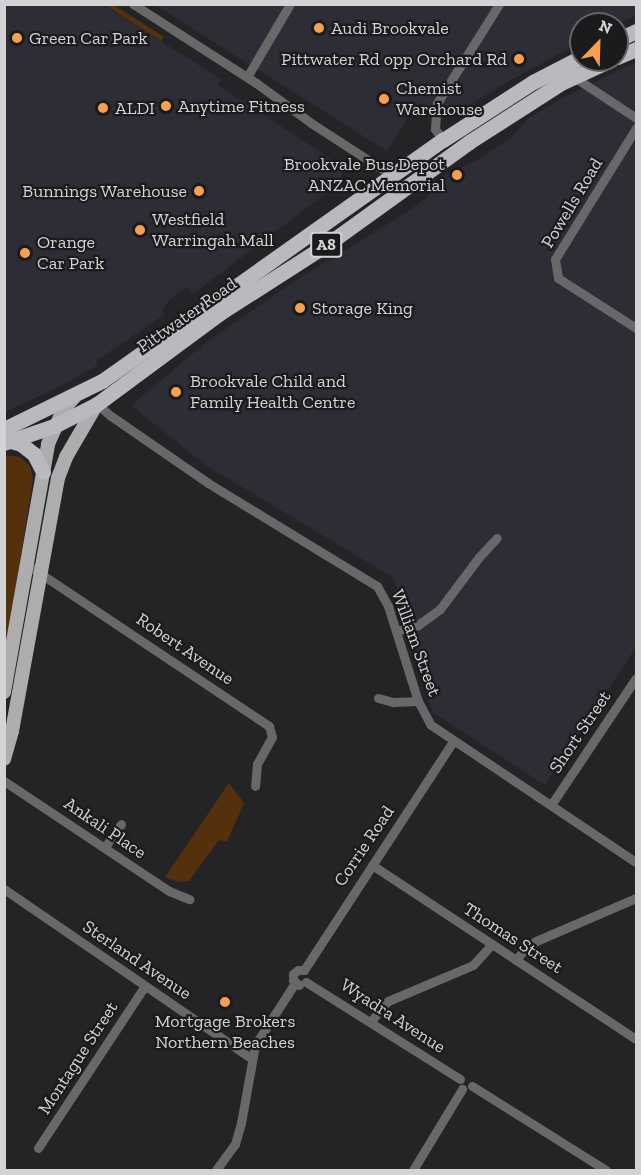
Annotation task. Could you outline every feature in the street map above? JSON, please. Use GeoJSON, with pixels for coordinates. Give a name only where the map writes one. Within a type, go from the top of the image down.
{"type":"FeatureCollection","features":[{"type":"Feature","properties":{"kind":"highway","name":"Pittwater Road"},"geometry":{"type":"LineString","coordinates":[[75,396],[102,381],[442,140],[533,82],[569,63]]}},
{"type":"Feature","properties":{"kind":"highway","name":"Pittwater Road"},"geometry":{"type":"LineString","coordinates":[[97,404],[220,313],[329,243],[469,142],[585,72]]}},
{"type":"Feature","properties":{"kind":"highway"},"geometry":{"type":"LineString","coordinates":[[393,176],[408,187]]}},
{"type":"Feature","properties":{"kind":"highway","name":"A8"},"geometry":{"type":"LineString","coordinates":[[7,437],[75,396]]}},
{"type":"Feature","properties":{"kind":"highway","name":"A8"},"geometry":{"type":"LineString","coordinates":[[7,437],[54,426],[97,404]]}},
{"type":"Feature","properties":{"kind":"highway"},"geometry":{"type":"LineString","coordinates":[[7,437],[34,454],[43,472]]}},
{"type":"Feature","properties":{"kind":"main road"},"geometry":{"type":"LineString","coordinates":[[4,692],[43,472],[54,426],[63,410],[75,396]]}},
{"type":"Feature","properties":{"kind":"main road","name":"Pittwater Road"},"geometry":{"type":"LineString","coordinates":[[4,759],[12,731],[58,478],[71,446],[97,404]]}},
{"type":"Feature","properties":{"kind":"street"},"geometry":{"type":"LineString","coordinates":[[133,4],[247,77],[311,123],[393,176]]}},
{"type":"Feature","properties":{"kind":"street"},"geometry":{"type":"LineString","coordinates":[[247,77],[290,4]]}},
{"type":"Feature","properties":{"kind":"street"},"geometry":{"type":"LineString","coordinates":[[442,140],[435,129],[437,103],[499,4]]}},
{"type":"Feature","properties":{"kind":"street"},"geometry":{"type":"LineString","coordinates":[[574,77],[636,118]]}},
{"type":"Feature","properties":{"kind":"street","name":"Powells Road"},"geometry":{"type":"LineString","coordinates":[[636,128],[555,259],[558,278],[636,328]]}},
{"type":"Feature","properties":{"kind":"street","name":"William Street"},"geometry":{"type":"LineString","coordinates":[[97,404],[208,483],[370,580],[381,592],[418,701],[430,725],[636,862]]}},
{"type":"Feature","properties":{"kind":"street"},"geometry":{"type":"LineString","coordinates":[[396,631],[418,625],[440,609],[479,557],[498,538]]}},
{"type":"Feature","properties":{"kind":"street","name":"Robert Avenue"},"geometry":{"type":"LineString","coordinates":[[26,564],[40,571],[269,726],[272,737],[257,764],[255,786]]}},
{"type":"Feature","properties":{"kind":"street","name":"Short Street"},"geometry":{"type":"LineString","coordinates":[[551,805],[635,683]]}},
{"type":"Feature","properties":{"kind":"street"},"geometry":{"type":"LineString","coordinates":[[378,698],[393,702],[418,701]]}},
{"type":"Feature","properties":{"kind":"street","name":"Corrie Road"},"geometry":{"type":"LineString","coordinates":[[304,970],[453,741]]}},
{"type":"Feature","properties":{"kind":"street","name":"Ankali Place"},"geometry":{"type":"LineString","coordinates":[[4,781],[169,891],[189,899]]}},
{"type":"Feature","properties":{"kind":"street"},"geometry":{"type":"LineString","coordinates":[[105,847],[121,824]]}},
{"type":"Feature","properties":{"kind":"street","name":"Thomas Street"},"geometry":{"type":"LineString","coordinates":[[372,865],[636,1039]]}},
{"type":"Feature","properties":{"kind":"street","name":"Sterland Avenue"},"geometry":{"type":"LineString","coordinates":[[4,890],[251,1058]]}},
{"type":"Feature","properties":{"kind":"street"},"geometry":{"type":"LineString","coordinates":[[516,960],[526,947],[536,940],[636,898]]}},
{"type":"Feature","properties":{"kind":"street"},"geometry":{"type":"LineString","coordinates":[[371,1021],[388,1001],[473,965],[492,944]]}},
{"type":"Feature","properties":{"kind":"street"},"geometry":{"type":"LineString","coordinates":[[216,1170],[235,1144],[256,1041],[295,983],[294,972],[304,970],[308,975],[306,982],[302,985],[295,983]]}},
{"type":"Feature","properties":{"kind":"street","name":"Wyadra Avenue"},"geometry":{"type":"LineString","coordinates":[[306,982],[371,1021],[461,1084]]}},
{"type":"Feature","properties":{"kind":"street","name":"Montague Street"},"geometry":{"type":"LineString","coordinates":[[38,1148],[145,986]]}},
{"type":"Feature","properties":{"kind":"street"},"geometry":{"type":"LineString","coordinates":[[413,1170],[461,1084],[467,1090],[472,1086],[606,1170]]}},
{"type":"Feature","properties":{"kind":"shaded area"},"geometry":{"type":"Polygon","coordinates":[[[636,4],[636,15],[629,19],[629,12],[569,12],[569,49],[453,115],[413,110],[387,151],[155,5],[636,4]]]}},
{"type":"Feature","properties":{"kind":"shaded area","name":"Westfield Warringah Mall"},"geometry":{"type":"Polygon","coordinates":[[[4,5],[103,5],[221,79],[218,85],[343,167],[341,182],[193,294],[187,287],[170,299],[162,310],[165,314],[96,361],[98,365],[59,387],[5,412],[4,5]]]}},
{"type":"Feature","properties":{"kind":"shaded area"},"geometry":{"type":"Polygon","coordinates":[[[105,5],[114,5],[164,37],[161,41],[105,5]]]}},
{"type":"Feature","properties":{"kind":"shaded area"},"geometry":{"type":"Polygon","coordinates":[[[636,62],[636,647],[545,785],[432,712],[394,578],[207,466],[134,408],[134,403],[204,344],[292,283],[407,212],[426,198],[445,175],[479,159],[513,136],[526,120],[564,97],[615,72],[629,72],[629,65],[636,62]]]}},
{"type":"Feature","properties":{"kind":"shaded area"},"geometry":{"type":"Polygon","coordinates":[[[5,455],[20,457],[30,466],[33,479],[5,657],[5,455]]]}},
{"type":"Feature","properties":{"kind":"shaded area"},"geometry":{"type":"Polygon","coordinates":[[[229,783],[244,803],[227,842],[219,840],[189,881],[178,882],[165,877],[229,783]]]}},
{"type":"Feature","properties":{"kind":"place","name":"Audi Brookvale"},"geometry":{"type":"Point","coordinates":[319,28]}},
{"type":"Feature","properties":{"kind":"place","name":"Green Car Park"},"geometry":{"type":"Point","coordinates":[17,38]}},
{"type":"Feature","properties":{"kind":"place","name":"Pittwater Rd opp Orchard Rd"},"geometry":{"type":"Point","coordinates":[519,59]}},
{"type":"Feature","properties":{"kind":"place","name":"Chemist Warehouse"},"geometry":{"type":"Point","coordinates":[384,99]}},
{"type":"Feature","properties":{"kind":"place","name":"Anytime Fitness"},"geometry":{"type":"Point","coordinates":[166,106]}},
{"type":"Feature","properties":{"kind":"place","name":"ALDI"},"geometry":{"type":"Point","coordinates":[103,108]}},
{"type":"Feature","properties":{"kind":"place","name":"Brookvale Bus Depot ANZAC Memorial"},"geometry":{"type":"Point","coordinates":[457,175]}},
{"type":"Feature","properties":{"kind":"place","name":"Bunnings Warehouse"},"geometry":{"type":"Point","coordinates":[199,191]}},
{"type":"Feature","properties":{"kind":"place","name":"Westfield Warringah Mall"},"geometry":{"type":"Point","coordinates":[140,230]}},
{"type":"Feature","properties":{"kind":"place","name":"Orange Car Park"},"geometry":{"type":"Point","coordinates":[25,253]}},
{"type":"Feature","properties":{"kind":"place","name":"Storage King"},"geometry":{"type":"Point","coordinates":[300,308]}},
{"type":"Feature","properties":{"kind":"place","name":"Brookvale Child and Family Health Centre"},"geometry":{"type":"Point","coordinates":[176,392]}},
{"type":"Feature","properties":{"kind":"place","name":"Mortgage Brokers Northern Beaches"},"geometry":{"type":"Point","coordinates":[225,1002]}}]}
